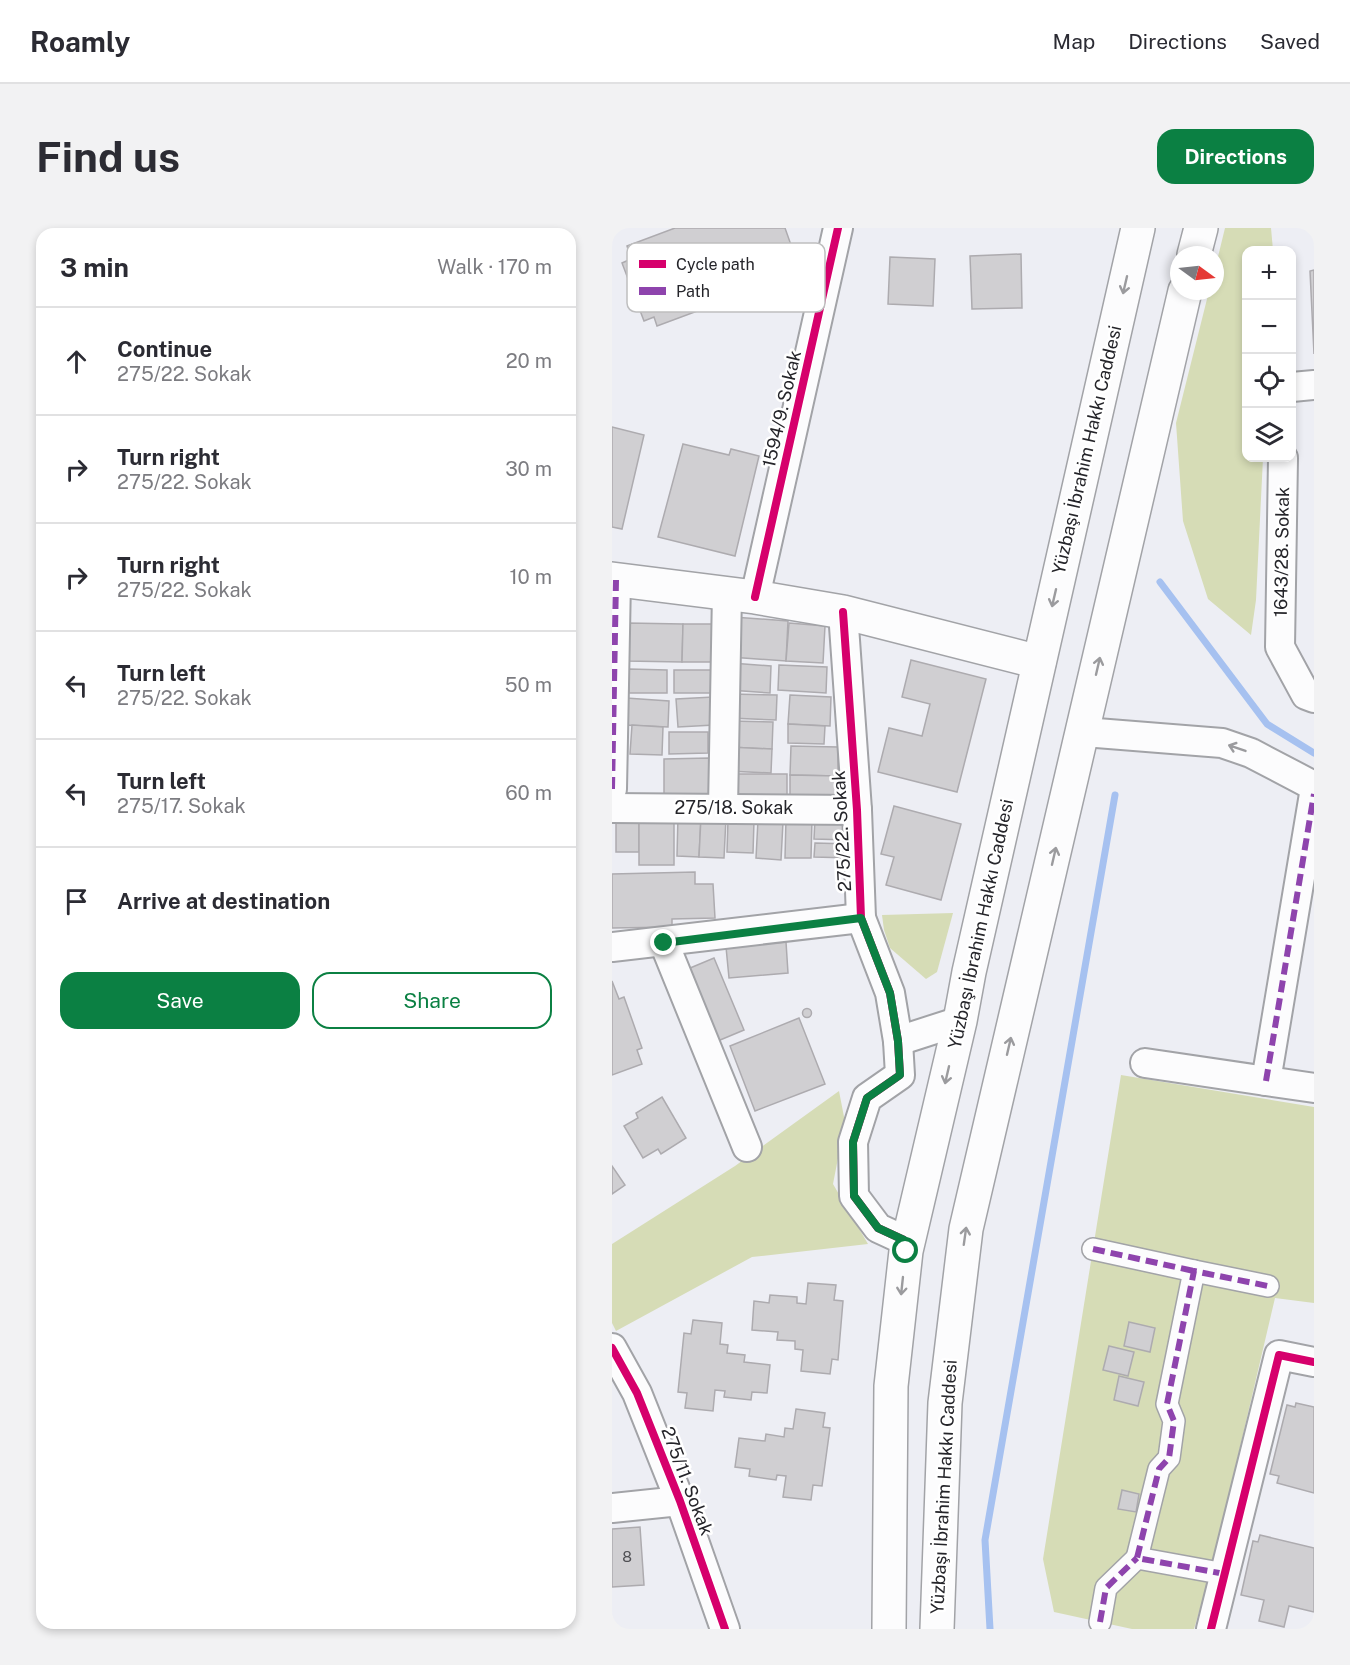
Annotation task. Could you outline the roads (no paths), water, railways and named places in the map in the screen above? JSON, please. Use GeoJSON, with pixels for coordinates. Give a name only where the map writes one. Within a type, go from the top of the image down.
{"type":"FeatureCollection","features":[{"type":"Feature","properties":{"kind":"main road","name":"Yüzbaşı İbrahim Hakkı Caddesi"},"geometry":{"type":"LineString","coordinates":[[889,1629],[891,1386],[906,1251],[1138,228]]}},
{"type":"Feature","properties":{"kind":"main road"},"geometry":{"type":"LineString","coordinates":[[1196,246],[1201,228]]}},
{"type":"Feature","properties":{"kind":"main road","name":"Yüzbaşı İbrahim Hakkı Caddesi"},"geometry":{"type":"LineString","coordinates":[[937,1629],[945,1403],[966,1229],[1084,732],[1183,300]]}},
{"type":"Feature","properties":{"kind":"main road"},"geometry":{"type":"LineString","coordinates":[[614,580],[741,595],[843,612],[1039,662]]}},
{"type":"Feature","properties":{"kind":"street","name":"1594/9. Sokak"},"geometry":{"type":"LineString","coordinates":[[825,277],[838,228]]}},
{"type":"Feature","properties":{"kind":"street","name":"1594/9. Sokak"},"geometry":{"type":"LineString","coordinates":[[723,808],[741,595],[816,312]]}},
{"type":"Feature","properties":{"kind":"street"},"geometry":{"type":"LineString","coordinates":[[1296,387],[1314,385]]}},
{"type":"Feature","properties":{"kind":"street","name":"1643/28. Sokak"},"geometry":{"type":"LineString","coordinates":[[1283,462],[1280,647],[1306,695],[1314,698]]}},
{"type":"Feature","properties":{"kind":"street"},"geometry":{"type":"LineString","coordinates":[[612,789],[614,580]]}},
{"type":"Feature","properties":{"kind":"street","name":"275/22. Sokak"},"geometry":{"type":"LineString","coordinates":[[843,612],[857,810],[861,918],[890,993],[898,1041],[900,1075],[867,1098],[853,1142],[854,1196],[878,1228],[904,1240],[906,1251]]}},
{"type":"Feature","properties":{"kind":"street"},"geometry":{"type":"LineString","coordinates":[[1084,732],[1222,743],[1251,753],[1314,786]]}},
{"type":"Feature","properties":{"kind":"street"},"geometry":{"type":"LineString","coordinates":[[1266,1081],[1314,794]]}},
{"type":"Feature","properties":{"kind":"street","name":"275/18. Sokak"},"geometry":{"type":"LineString","coordinates":[[612,807],[857,810]]}},
{"type":"Feature","properties":{"kind":"street"},"geometry":{"type":"LineString","coordinates":[[612,947],[664,943],[861,918]]}},
{"type":"Feature","properties":{"kind":"street"},"geometry":{"type":"LineString","coordinates":[[664,943],[747,1147]]}},
{"type":"Feature","properties":{"kind":"street"},"geometry":{"type":"LineString","coordinates":[[898,1041],[960,1021]]}},
{"type":"Feature","properties":{"kind":"street"},"geometry":{"type":"LineString","coordinates":[[1145,1064],[1314,1088]]}},
{"type":"Feature","properties":{"kind":"street"},"geometry":{"type":"LineString","coordinates":[[1093,1249],[1268,1286]]}},
{"type":"Feature","properties":{"kind":"street"},"geometry":{"type":"LineString","coordinates":[[1100,1622],[1106,1588],[1137,1557],[1159,1469],[1169,1458],[1174,1421],[1167,1404],[1194,1272]]}},
{"type":"Feature","properties":{"kind":"street","name":"275/11. Sokak"},"geometry":{"type":"LineString","coordinates":[[612,1348],[637,1393],[680,1501],[725,1629]]}},
{"type":"Feature","properties":{"kind":"street"},"geometry":{"type":"LineString","coordinates":[[1211,1629],[1279,1355],[1314,1362]]}},
{"type":"Feature","properties":{"kind":"street"},"geometry":{"type":"LineString","coordinates":[[612,1508],[680,1501]]}},
{"type":"Feature","properties":{"kind":"street"},"geometry":{"type":"LineString","coordinates":[[1137,1557],[1225,1574]]}},
{"type":"Feature","properties":{"kind":"waterway"},"geometry":{"type":"LineString","coordinates":[[1160,582],[1267,724],[1314,753]]}},
{"type":"Feature","properties":{"kind":"waterway"},"geometry":{"type":"LineString","coordinates":[[990,1629],[985,1540],[1115,795]]}}]}
